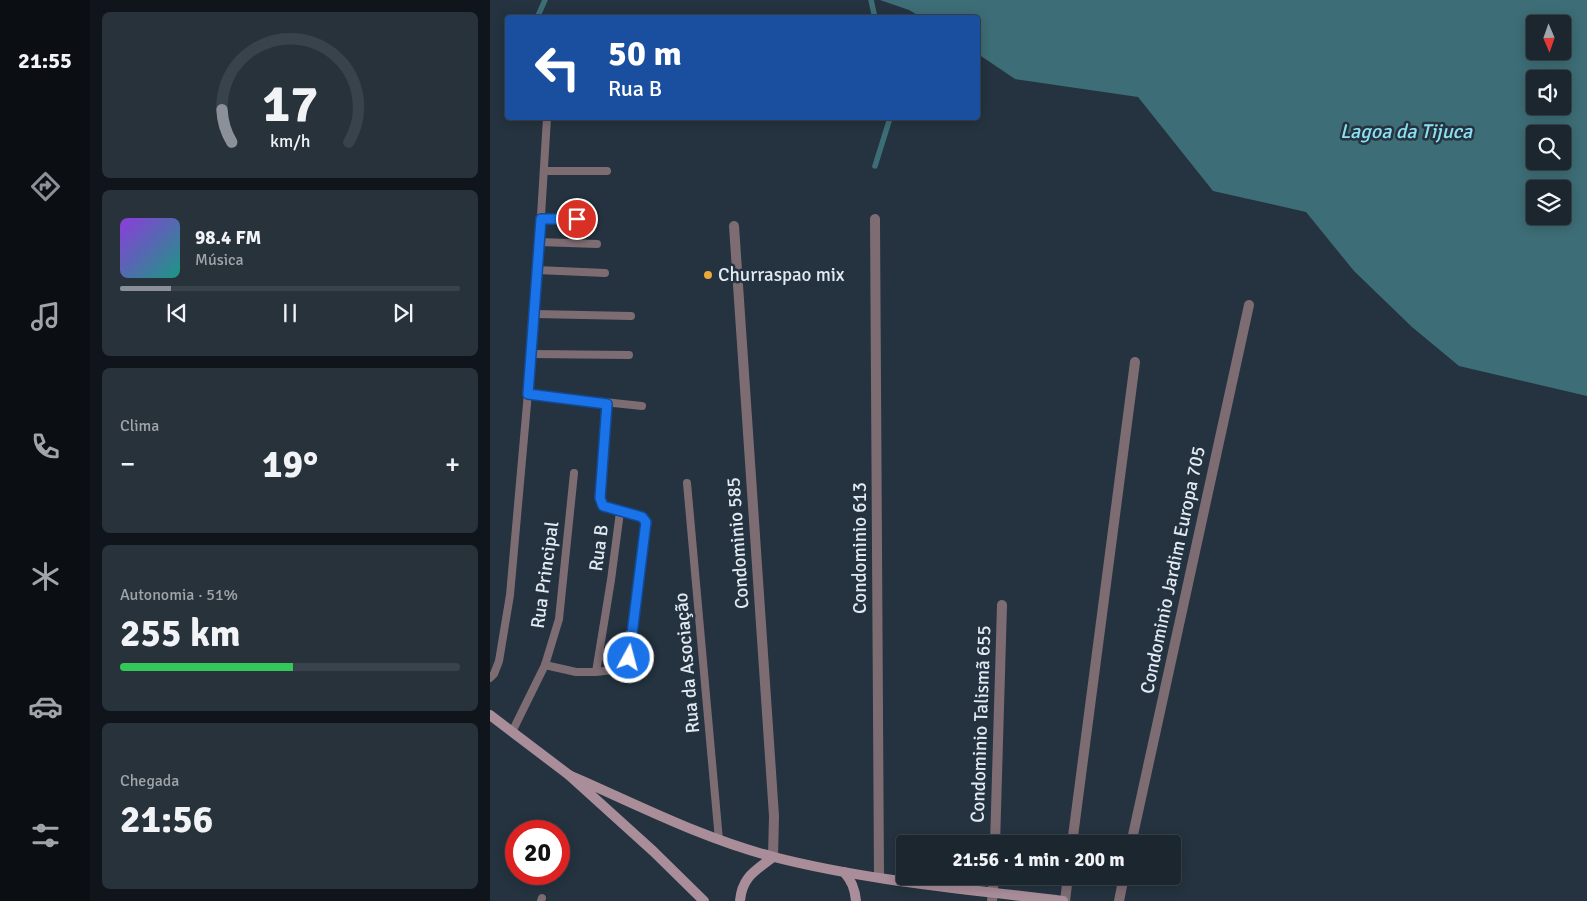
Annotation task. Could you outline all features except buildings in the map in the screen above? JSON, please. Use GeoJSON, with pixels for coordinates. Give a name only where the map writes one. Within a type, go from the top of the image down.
{"type":"FeatureCollection","features":[{"type":"Feature","properties":{"kind":"main road"},"geometry":{"type":"LineString","coordinates":[[490,715],[569,775],[653,851],[704,901]]}},
{"type":"Feature","properties":{"kind":"main road"},"geometry":{"type":"LineString","coordinates":[[569,775],[719,840],[773,857],[844,872],[992,897],[1064,901]]}},
{"type":"Feature","properties":{"kind":"main road"},"geometry":{"type":"LineString","coordinates":[[740,901],[741,889],[746,879],[773,857]]}},
{"type":"Feature","properties":{"kind":"main road"},"geometry":{"type":"LineString","coordinates":[[844,872],[855,889],[856,901]]}},
{"type":"Feature","properties":{"kind":"street","name":"Condominio 613"},"geometry":{"type":"LineString","coordinates":[[875,219],[879,877]]}},
{"type":"Feature","properties":{"kind":"street","name":"Condominio 585"},"geometry":{"type":"LineString","coordinates":[[734,226],[774,816],[773,857]]}},
{"type":"Feature","properties":{"kind":"street","name":"Condominio Jardim Europa 705"},"geometry":{"type":"LineString","coordinates":[[1134,835],[1249,305]]}},
{"type":"Feature","properties":{"kind":"street"},"geometry":{"type":"LineString","coordinates":[[1073,835],[1135,362]]}},
{"type":"Feature","properties":{"kind":"street","name":"Condominio Talismã 655"},"geometry":{"type":"LineString","coordinates":[[995,835],[1002,605]]}},
{"type":"Feature","properties":{"kind":"street"},"geometry":{"type":"LineString","coordinates":[[1064,901],[1067,885]]}},
{"type":"Feature","properties":{"kind":"street"},"geometry":{"type":"LineString","coordinates":[[1119,901],[1122,885]]}},
{"type":"Feature","properties":{"kind":"lane"},"geometry":{"type":"LineString","coordinates":[[490,678],[494,674],[499,661],[510,595],[532,354],[547,120]]}},
{"type":"Feature","properties":{"kind":"lane"},"geometry":{"type":"LineString","coordinates":[[544,171],[607,171]]}},
{"type":"Feature","properties":{"kind":"lane"},"geometry":{"type":"LineString","coordinates":[[541,219],[577,219]]}},
{"type":"Feature","properties":{"kind":"lane"},"geometry":{"type":"LineString","coordinates":[[540,242],[597,244]]}},
{"type":"Feature","properties":{"kind":"lane"},"geometry":{"type":"LineString","coordinates":[[537,270],[605,273]]}},
{"type":"Feature","properties":{"kind":"lane"},"geometry":{"type":"LineString","coordinates":[[535,314],[631,316]]}},
{"type":"Feature","properties":{"kind":"lane"},"geometry":{"type":"LineString","coordinates":[[532,354],[629,355]]}},
{"type":"Feature","properties":{"kind":"lane"},"geometry":{"type":"LineString","coordinates":[[528,394],[607,404],[642,406]]}},
{"type":"Feature","properties":{"kind":"lane"},"geometry":{"type":"LineString","coordinates":[[607,404],[600,498],[603,506],[620,512]]}},
{"type":"Feature","properties":{"kind":"lane","name":"Rua Principal"},"geometry":{"type":"LineString","coordinates":[[512,732],[545,665],[560,612],[574,473]]}},
{"type":"Feature","properties":{"kind":"lane","name":"Rua da Asociação"},"geometry":{"type":"LineString","coordinates":[[687,483],[719,840]]}},
{"type":"Feature","properties":{"kind":"lane","name":"Rua B"},"geometry":{"type":"LineString","coordinates":[[545,665],[576,672],[596,672],[624,667],[629,658],[646,522],[642,517],[620,512],[596,672]]}},
{"type":"Feature","properties":{"kind":"water","name":"Lagoa da Tijuca"},"geometry":{"type":"Polygon","coordinates":[[[880,0],[1587,0],[1587,396],[1459,366],[1412,327],[1354,271],[1306,212],[1213,191],[1138,97],[1015,79],[980,55],[980,15],[918,15],[880,0]]]}},
{"type":"Feature","properties":{"kind":"waterway"},"geometry":{"type":"LineString","coordinates":[[538,15],[545,0]]}},
{"type":"Feature","properties":{"kind":"waterway"},"geometry":{"type":"LineString","coordinates":[[871,0],[874,15]]}},
{"type":"Feature","properties":{"kind":"waterway"},"geometry":{"type":"LineString","coordinates":[[875,166],[889,120]]}},
{"type":"Feature","properties":{"kind":"place","name":"Churraspao mix"},"geometry":{"type":"Point","coordinates":[708,275]}},
{"type":"Feature","properties":{"kind":"route"},"geometry":{"type":"LineString","coordinates":[[577,219],[541,219],[528,394],[607,404],[600,498],[603,506],[642,517],[646,522],[629,658]]}}]}
